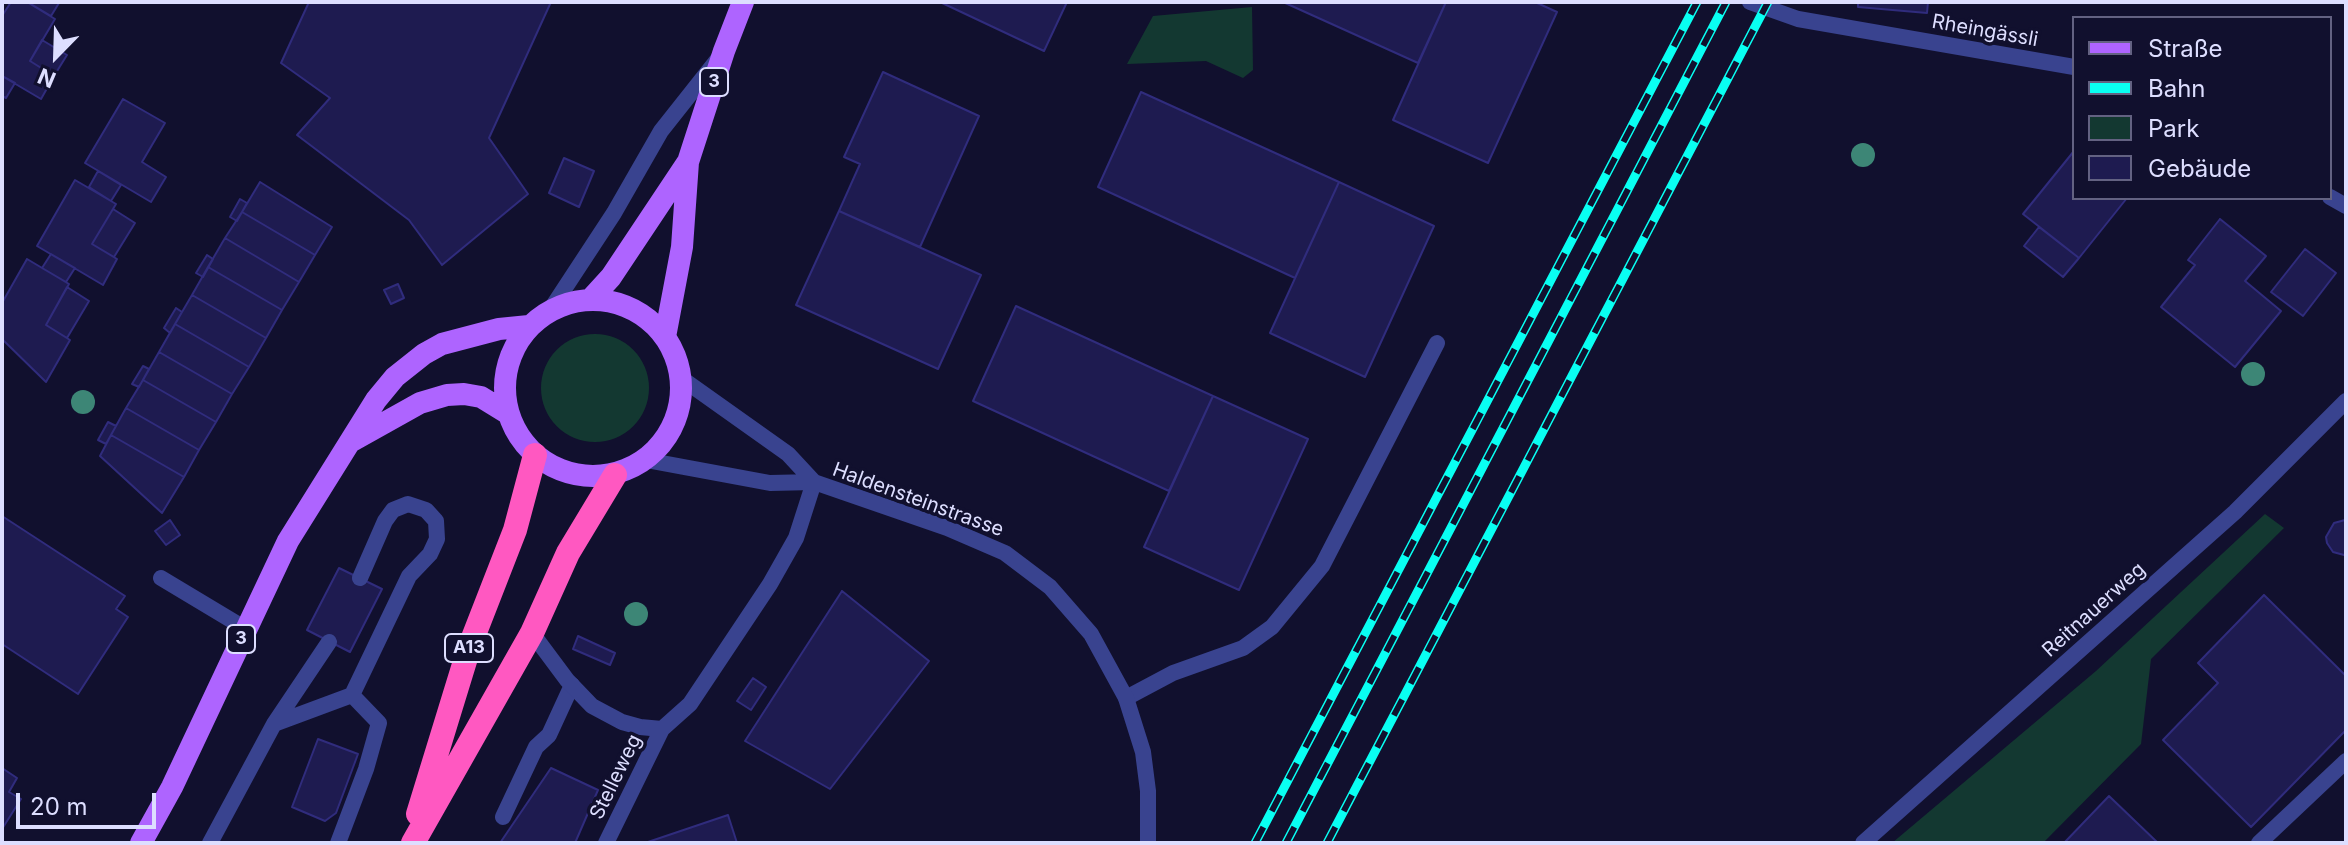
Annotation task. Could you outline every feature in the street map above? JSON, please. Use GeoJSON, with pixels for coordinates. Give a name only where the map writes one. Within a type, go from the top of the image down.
{"type":"FeatureCollection","features":[{"type":"Feature","properties":{"kind":"highway","name":"A13"},"geometry":{"type":"LineString","coordinates":[[411,843],[469,648],[515,530],[535,455]]}},
{"type":"Feature","properties":{"kind":"highway","name":"A13"},"geometry":{"type":"LineString","coordinates":[[411,843],[532,633],[568,553],[615,475]]}},
{"type":"Feature","properties":{"kind":"main road","name":"3"},"geometry":{"type":"LineString","coordinates":[[665,337],[682,247],[688,162],[743,2]]}},
{"type":"Feature","properties":{"kind":"main road","name":"3"},"geometry":{"type":"LineString","coordinates":[[590,300],[611,277],[688,162]]}},
{"type":"Feature","properties":{"kind":"main road"},"geometry":{"type":"LineString","coordinates":[[590,300],[612,301],[632,309],[650,321],[665,337],[675,356],[681,378],[681,401],[675,423],[663,443],[646,460],[615,475],[587,477],[559,471],[535,455],[518,437],[507,413],[504,390],[507,367],[515,345],[529,326],[551,309],[570,302],[590,300]]}},
{"type":"Feature","properties":{"kind":"main road","name":"3"},"geometry":{"type":"LineString","coordinates":[[141,843],[172,787],[288,541],[376,400],[395,377],[442,344],[529,326]]}},
{"type":"Feature","properties":{"kind":"main road","name":"3"},"geometry":{"type":"LineString","coordinates":[[352,442],[420,403],[447,395],[481,397],[507,413]]}},
{"type":"Feature","properties":{"kind":"street","name":"Rheingässli"},"geometry":{"type":"LineString","coordinates":[[1750,2],[1798,19],[2072,67]]}},
{"type":"Feature","properties":{"kind":"street"},"geometry":{"type":"LineString","coordinates":[[551,309],[614,213],[661,131],[724,51]]}},
{"type":"Feature","properties":{"kind":"street"},"geometry":{"type":"LineString","coordinates":[[1126,698],[1173,673],[1243,648],[1272,627],[1322,566],[1437,343]]}},
{"type":"Feature","properties":{"kind":"street","name":"Haldensteinstrasse"},"geometry":{"type":"LineString","coordinates":[[681,378],[788,454],[814,482]]}},
{"type":"Feature","properties":{"kind":"street","name":"Reitnauerweg"},"geometry":{"type":"LineString","coordinates":[[1863,843],[2235,512],[2346,401]]}},
{"type":"Feature","properties":{"kind":"street","name":"Haldensteinstrasse"},"geometry":{"type":"LineString","coordinates":[[646,460],[770,483],[814,482],[947,528],[1005,553],[1050,587],[1091,634],[1126,698],[1143,752],[1148,791],[1148,843]]}},
{"type":"Feature","properties":{"kind":"street"},"geometry":{"type":"LineString","coordinates":[[532,633],[592,706],[622,722],[662,729],[690,704],[770,584],[796,538],[814,482]]}},
{"type":"Feature","properties":{"kind":"street"},"geometry":{"type":"LineString","coordinates":[[274,724],[352,695],[409,576],[430,554],[437,539],[436,521],[426,510],[408,504],[393,510],[360,578]]}},
{"type":"Feature","properties":{"kind":"street"},"geometry":{"type":"LineString","coordinates":[[161,578],[246,629]]}},
{"type":"Feature","properties":{"kind":"street"},"geometry":{"type":"LineString","coordinates":[[210,843],[274,724],[329,642]]}},
{"type":"Feature","properties":{"kind":"street"},"geometry":{"type":"LineString","coordinates":[[503,817],[536,747],[549,735],[572,685]]}},
{"type":"Feature","properties":{"kind":"street"},"geometry":{"type":"LineString","coordinates":[[338,843],[366,769],[379,723],[352,695]]}},
{"type":"Feature","properties":{"kind":"street","name":"Stelleweg"},"geometry":{"type":"LineString","coordinates":[[606,843],[662,729]]}},
{"type":"Feature","properties":{"kind":"street"},"geometry":{"type":"LineString","coordinates":[[2259,843],[2346,761]]}},
{"type":"Feature","properties":{"kind":"green space"},"geometry":{"type":"Polygon","coordinates":[[[1252,7],[1253,70],[1243,78],[1206,61],[1127,64],[1153,16],[1252,7]]]}},
{"type":"Feature","properties":{"kind":"green space"},"geometry":{"type":"Polygon","coordinates":[[[595,334],[616,338],[633,350],[645,367],[649,388],[645,409],[633,426],[616,438],[595,442],[574,438],[557,426],[545,409],[541,388],[545,367],[557,350],[574,338],[595,334]]]}},
{"type":"Feature","properties":{"kind":"green space"},"geometry":{"type":"Polygon","coordinates":[[[2265,514],[2284,528],[2151,659],[2141,744],[2043,843],[1892,843],[2096,671],[2265,514]]]}},
{"type":"Feature","properties":{"kind":"building"},"geometry":{"type":"Polygon","coordinates":[[[11,2],[27,2],[55,19],[30,61],[54,76],[41,99],[2,76],[2,16],[11,2]]]}},
{"type":"Feature","properties":{"kind":"building"},"geometry":{"type":"Polygon","coordinates":[[[32,2],[58,2],[59,3],[51,16],[32,2]]]}},
{"type":"Feature","properties":{"kind":"building"},"geometry":{"type":"Polygon","coordinates":[[[309,2],[551,2],[489,138],[528,194],[442,265],[409,220],[297,135],[330,98],[281,63],[309,2]]]}},
{"type":"Feature","properties":{"kind":"building"},"geometry":{"type":"Polygon","coordinates":[[[940,2],[1067,2],[1044,51],[940,2]]]}},
{"type":"Feature","properties":{"kind":"building"},"geometry":{"type":"Polygon","coordinates":[[[1283,2],[1446,2],[1418,63],[1283,2]]]}},
{"type":"Feature","properties":{"kind":"building"},"geometry":{"type":"Polygon","coordinates":[[[1446,2],[1535,2],[1557,12],[1488,163],[1393,120],[1446,2]]]}},
{"type":"Feature","properties":{"kind":"building"},"geometry":{"type":"Polygon","coordinates":[[[1858,2],[1928,2],[1927,13],[1858,7],[1858,2]]]}},
{"type":"Feature","properties":{"kind":"building"},"geometry":{"type":"Polygon","coordinates":[[[42,40],[67,55],[54,76],[30,61],[42,40]]]}},
{"type":"Feature","properties":{"kind":"building"},"geometry":{"type":"Polygon","coordinates":[[[883,72],[979,116],[920,247],[839,211],[860,164],[844,157],[883,72]]]}},
{"type":"Feature","properties":{"kind":"building"},"geometry":{"type":"Polygon","coordinates":[[[2,76],[15,83],[6,98],[2,96],[2,76]]]}},
{"type":"Feature","properties":{"kind":"building"},"geometry":{"type":"Polygon","coordinates":[[[1141,92],[1339,182],[1295,278],[1098,187],[1141,92]]]}},
{"type":"Feature","properties":{"kind":"building"},"geometry":{"type":"Polygon","coordinates":[[[123,99],[165,123],[142,162],[166,177],[151,202],[85,163],[123,99]]]}},
{"type":"Feature","properties":{"kind":"building"},"geometry":{"type":"Polygon","coordinates":[[[2072,153],[2072,200],[2125,200],[2079,258],[2023,214],[2072,153]]]}},
{"type":"Feature","properties":{"kind":"building"},"geometry":{"type":"Polygon","coordinates":[[[564,158],[594,171],[579,207],[549,193],[564,158]]]}},
{"type":"Feature","properties":{"kind":"building"},"geometry":{"type":"Polygon","coordinates":[[[98,171],[121,185],[111,201],[89,187],[98,171]]]}},
{"type":"Feature","properties":{"kind":"building"},"geometry":{"type":"Polygon","coordinates":[[[75,180],[116,204],[92,244],[117,259],[103,285],[37,246],[75,180]]]}},
{"type":"Feature","properties":{"kind":"building"},"geometry":{"type":"Polygon","coordinates":[[[260,182],[332,227],[315,255],[242,212],[260,182]]]}},
{"type":"Feature","properties":{"kind":"building"},"geometry":{"type":"Polygon","coordinates":[[[1339,182],[1434,226],[1365,377],[1270,333],[1339,182]]]}},
{"type":"Feature","properties":{"kind":"building"},"geometry":{"type":"Polygon","coordinates":[[[240,199],[247,203],[237,221],[230,217],[240,199]]]}},
{"type":"Feature","properties":{"kind":"building"},"geometry":{"type":"Polygon","coordinates":[[[113,209],[135,223],[114,257],[92,244],[113,209]]]}},
{"type":"Feature","properties":{"kind":"building"},"geometry":{"type":"Polygon","coordinates":[[[839,211],[981,275],[938,369],[796,305],[839,211]]]}},
{"type":"Feature","properties":{"kind":"building"},"geometry":{"type":"Polygon","coordinates":[[[242,212],[315,255],[299,282],[225,238],[242,212]]]}},
{"type":"Feature","properties":{"kind":"building"},"geometry":{"type":"Polygon","coordinates":[[[2220,219],[2266,256],[2245,281],[2281,311],[2235,367],[2161,307],[2195,265],[2188,260],[2220,219]]]}},
{"type":"Feature","properties":{"kind":"building"},"geometry":{"type":"Polygon","coordinates":[[[2039,227],[2079,258],[2063,277],[2024,246],[2039,227]]]}},
{"type":"Feature","properties":{"kind":"building"},"geometry":{"type":"Polygon","coordinates":[[[225,238],[299,282],[282,310],[208,267],[225,238]]]}},
{"type":"Feature","properties":{"kind":"building"},"geometry":{"type":"Polygon","coordinates":[[[2305,249],[2336,273],[2303,316],[2271,292],[2305,249]]]}},
{"type":"Feature","properties":{"kind":"building"},"geometry":{"type":"Polygon","coordinates":[[[51,254],[75,268],[66,282],[42,268],[51,254]]]}},
{"type":"Feature","properties":{"kind":"building"},"geometry":{"type":"Polygon","coordinates":[[[207,255],[213,259],[203,277],[196,273],[207,255]]]}},
{"type":"Feature","properties":{"kind":"building"},"geometry":{"type":"Polygon","coordinates":[[[27,259],[69,284],[46,325],[70,340],[46,382],[2,339],[2,303],[27,259]]]}},
{"type":"Feature","properties":{"kind":"building"},"geometry":{"type":"Polygon","coordinates":[[[208,267],[282,310],[266,338],[192,295],[208,267]]]}},
{"type":"Feature","properties":{"kind":"building"},"geometry":{"type":"Polygon","coordinates":[[[398,284],[404,298],[391,304],[384,290],[398,284]]]}},
{"type":"Feature","properties":{"kind":"building"},"geometry":{"type":"Polygon","coordinates":[[[67,287],[89,301],[67,338],[46,325],[67,287]]]}},
{"type":"Feature","properties":{"kind":"building"},"geometry":{"type":"Polygon","coordinates":[[[192,295],[266,338],[249,367],[175,324],[192,295]]]}},
{"type":"Feature","properties":{"kind":"building"},"geometry":{"type":"Polygon","coordinates":[[[1016,306],[1213,396],[1169,491],[973,401],[1016,306]]]}},
{"type":"Feature","properties":{"kind":"building"},"geometry":{"type":"Polygon","coordinates":[[[176,308],[182,312],[170,333],[164,328],[176,308]]]}},
{"type":"Feature","properties":{"kind":"building"},"geometry":{"type":"Polygon","coordinates":[[[175,324],[249,367],[232,394],[159,352],[175,324]]]}},
{"type":"Feature","properties":{"kind":"building"},"geometry":{"type":"Polygon","coordinates":[[[159,352],[232,394],[216,422],[143,380],[159,352]]]}},
{"type":"Feature","properties":{"kind":"building"},"geometry":{"type":"Polygon","coordinates":[[[143,366],[149,369],[139,387],[132,384],[143,366]]]}},
{"type":"Feature","properties":{"kind":"building"},"geometry":{"type":"Polygon","coordinates":[[[143,380],[216,422],[199,450],[126,408],[143,380]]]}},
{"type":"Feature","properties":{"kind":"building"},"geometry":{"type":"Polygon","coordinates":[[[1213,396],[1308,439],[1239,590],[1144,547],[1213,396]]]}},
{"type":"Feature","properties":{"kind":"building"},"geometry":{"type":"Polygon","coordinates":[[[126,408],[199,450],[184,477],[111,435],[126,408]]]}},
{"type":"Feature","properties":{"kind":"building"},"geometry":{"type":"Polygon","coordinates":[[[108,422],[116,426],[106,444],[98,440],[108,422]]]}},
{"type":"Feature","properties":{"kind":"building"},"geometry":{"type":"Polygon","coordinates":[[[111,435],[184,477],[162,513],[100,456],[111,435]]]}},
{"type":"Feature","properties":{"kind":"building"},"geometry":{"type":"Polygon","coordinates":[[[2,516],[125,596],[116,609],[128,617],[78,694],[2,644],[2,516]]]}},
{"type":"Feature","properties":{"kind":"building"},"geometry":{"type":"Polygon","coordinates":[[[170,520],[180,535],[166,545],[155,531],[170,520]]]}},
{"type":"Feature","properties":{"kind":"building"},"geometry":{"type":"Polygon","coordinates":[[[2345,520],[2344,555],[2333,552],[2326,537],[2334,523],[2345,520]]]}},
{"type":"Feature","properties":{"kind":"building"},"geometry":{"type":"Polygon","coordinates":[[[339,568],[382,589],[350,652],[307,630],[339,568]]]}},
{"type":"Feature","properties":{"kind":"building"},"geometry":{"type":"Polygon","coordinates":[[[842,591],[929,661],[830,789],[745,741],[842,591]]]}},
{"type":"Feature","properties":{"kind":"building"},"geometry":{"type":"Polygon","coordinates":[[[2264,595],[2346,676],[2346,730],[2251,827],[2163,740],[2218,683],[2198,663],[2264,595]]]}},
{"type":"Feature","properties":{"kind":"building"},"geometry":{"type":"Polygon","coordinates":[[[578,636],[615,653],[610,665],[573,649],[578,636]]]}},
{"type":"Feature","properties":{"kind":"building"},"geometry":{"type":"Polygon","coordinates":[[[753,678],[766,687],[751,710],[737,701],[753,678]]]}},
{"type":"Feature","properties":{"kind":"building"},"geometry":{"type":"Polygon","coordinates":[[[318,739],[358,754],[336,813],[325,821],[292,807],[318,739]]]}},
{"type":"Feature","properties":{"kind":"building"},"geometry":{"type":"Polygon","coordinates":[[[2,768],[17,778],[9,792],[21,799],[2,829],[2,768]]]}},
{"type":"Feature","properties":{"kind":"building"},"geometry":{"type":"Polygon","coordinates":[[[551,768],[598,790],[575,843],[500,843],[551,768]]]}},
{"type":"Feature","properties":{"kind":"building"},"geometry":{"type":"Polygon","coordinates":[[[2109,796],[2158,843],[2064,843],[2109,796]]]}},
{"type":"Feature","properties":{"kind":"building"},"geometry":{"type":"Polygon","coordinates":[[[728,815],[737,843],[645,843],[728,815]]]}},
{"type":"Feature","properties":{"kind":"railway"},"geometry":{"type":"LineString","coordinates":[[1255,843],[1697,2]]}},
{"type":"Feature","properties":{"kind":"railway"},"geometry":{"type":"LineString","coordinates":[[1286,843],[1726,2]]}},
{"type":"Feature","properties":{"kind":"railway"},"geometry":{"type":"LineString","coordinates":[[1327,843],[1768,2]]}}]}
